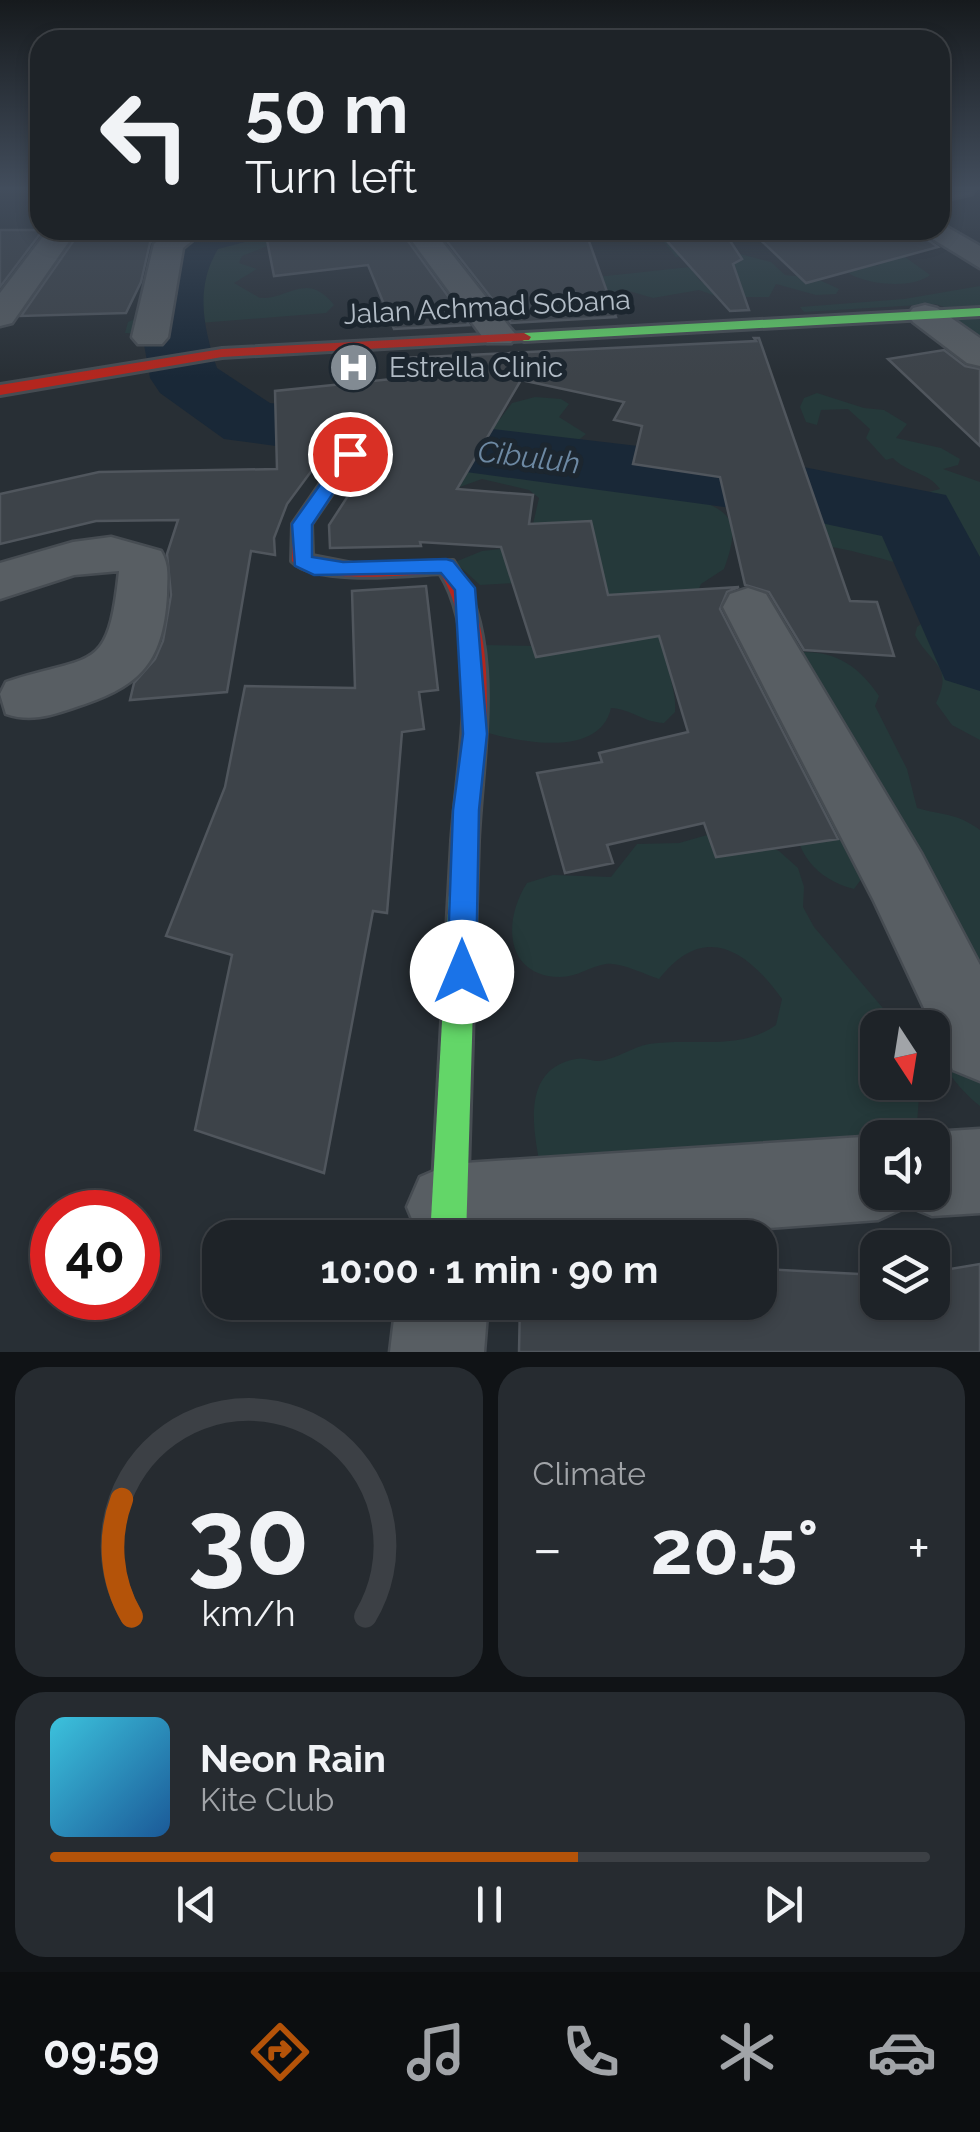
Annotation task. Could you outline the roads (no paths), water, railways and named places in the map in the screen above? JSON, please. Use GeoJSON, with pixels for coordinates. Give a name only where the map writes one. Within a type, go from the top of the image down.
{"type":"FeatureCollection","features":[{"type":"Feature","properties":{"kind":"main road"},"geometry":{"type":"LineString","coordinates":[[742,301],[980,289]]}},
{"type":"Feature","properties":{"kind":"main road","name":"Jalan Achmad Sobana"},"geometry":{"type":"LineString","coordinates":[[0,390],[132,366],[488,318],[980,312]]}},
{"type":"Feature","properties":{"kind":"main road"},"geometry":{"type":"LineString","coordinates":[[350,454],[302,524],[302,561],[314,568],[446,566],[461,580],[468,604],[475,734],[466,810],[449,1220]]}},
{"type":"Feature","properties":{"kind":"street"},"geometry":{"type":"LineString","coordinates":[[0,316],[48,251]]}},
{"type":"Feature","properties":{"kind":"street"},"geometry":{"type":"LineString","coordinates":[[155,336],[168,251]]}},
{"type":"Feature","properties":{"kind":"street"},"geometry":{"type":"LineString","coordinates":[[435,251],[488,318]]}},
{"type":"Feature","properties":{"kind":"street"},"geometry":{"type":"LineString","coordinates":[[925,315],[980,355]]}},
{"type":"Feature","properties":{"kind":"street"},"geometry":{"type":"LineString","coordinates":[[0,581],[101,553],[121,552],[144,563],[130,652],[108,670],[74,686],[26,698]]}},
{"type":"Feature","properties":{"kind":"street"},"geometry":{"type":"LineString","coordinates":[[748,607],[897,876],[980,1043]]}},
{"type":"Feature","properties":{"kind":"street"},"geometry":{"type":"LineString","coordinates":[[950,1173],[980,1171]]}},
{"type":"Feature","properties":{"kind":"street"},"geometry":{"type":"LineString","coordinates":[[468,1220],[860,1180]]}},
{"type":"Feature","properties":{"kind":"street"},"geometry":{"type":"LineString","coordinates":[[438,1352],[441,1320]]}},
{"type":"Feature","properties":{"kind":"waterway","name":"Cibuluh"},"geometry":{"type":"LineString","coordinates":[[188,251],[178,271],[172,304],[172,322],[185,378],[250,423],[783,489],[916,515],[980,653]]}},
{"type":"Feature","properties":{"kind":"place","name":"Estrella Clinic"},"geometry":{"type":"Point","coordinates":[354,367]}}]}
